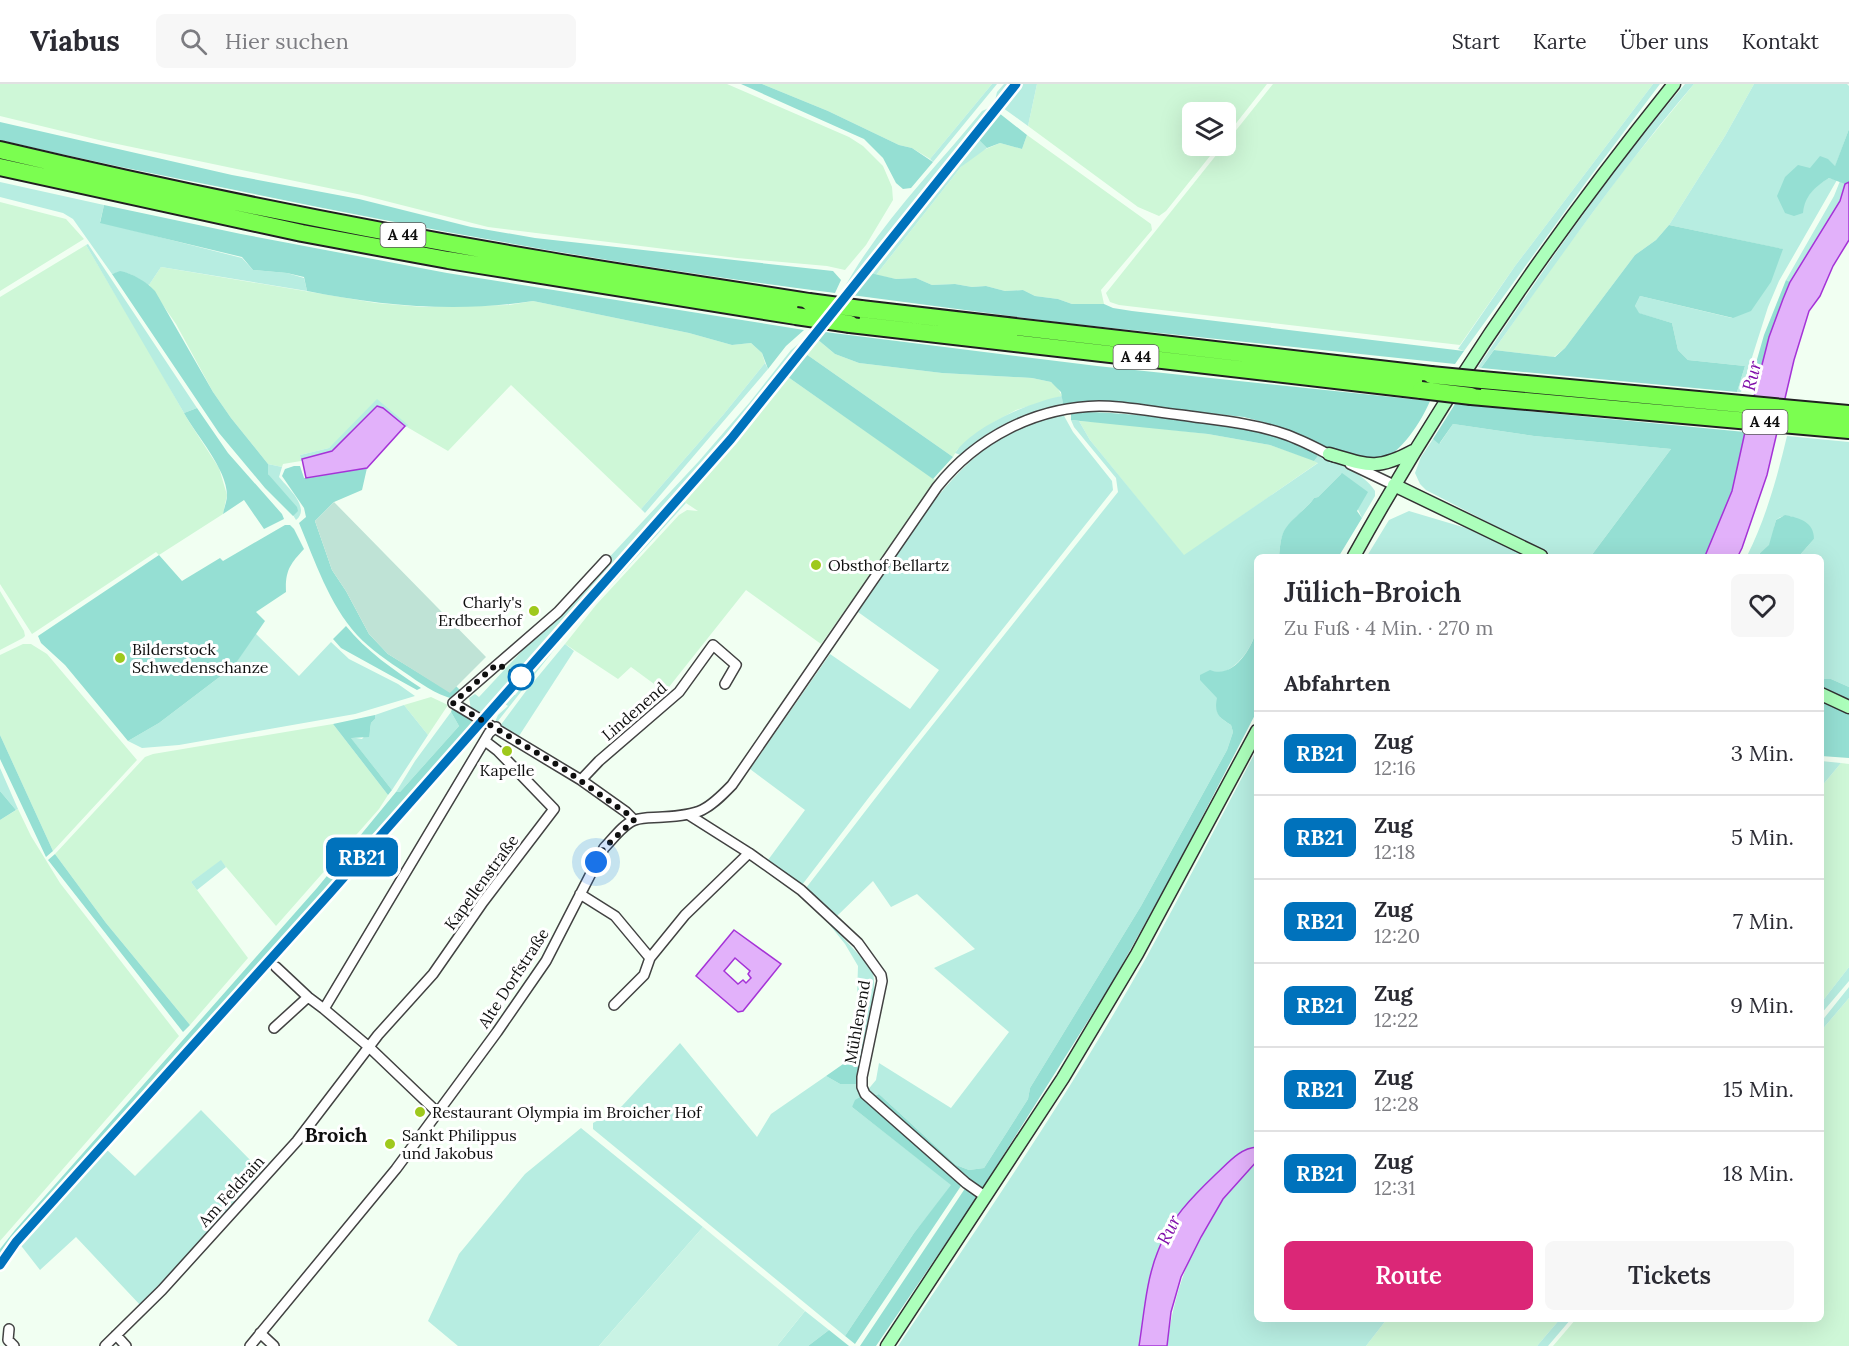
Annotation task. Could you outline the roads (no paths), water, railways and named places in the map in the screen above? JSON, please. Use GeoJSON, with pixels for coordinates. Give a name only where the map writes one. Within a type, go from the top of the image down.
{"type":"FeatureCollection","features":[{"type":"Feature","properties":{"kind":"highway","name":"A 44"},"geometry":{"type":"LineString","coordinates":[[0,150],[158,186],[376,230],[809,302],[1482,380],[1849,430]]}},
{"type":"Feature","properties":{"kind":"highway","name":"A 44"},"geometry":{"type":"LineString","coordinates":[[0,167],[403,252],[552,278],[850,324],[1471,396],[1849,414]]}},
{"type":"Feature","properties":{"kind":"main road"},"geometry":{"type":"LineString","coordinates":[[1355,554],[1414,451],[1528,278],[1625,145],[1674,84]]}},
{"type":"Feature","properties":{"kind":"main road"},"geometry":{"type":"LineString","coordinates":[[1329,454],[1376,466],[1400,459],[1414,451]]}},
{"type":"Feature","properties":{"kind":"main road"},"geometry":{"type":"LineString","coordinates":[[1394,485],[1536,554]]}},
{"type":"Feature","properties":{"kind":"main road"},"geometry":{"type":"LineString","coordinates":[[1824,696],[1849,708]]}},
{"type":"Feature","properties":{"kind":"main road"},"geometry":{"type":"LineString","coordinates":[[887,1346],[1063,1078],[1137,954],[1254,737]]}},
{"type":"Feature","properties":{"kind":"street"},"geometry":{"type":"LineString","coordinates":[[606,560],[558,612],[453,703],[581,780],[634,820],[689,815],[710,807],[732,785],[937,487],[968,454],[995,435],[1035,417],[1059,410],[1101,406],[1128,408],[1265,429],[1284,434],[1394,485]]}},
{"type":"Feature","properties":{"kind":"street","name":"Lindenend"},"geometry":{"type":"LineString","coordinates":[[581,780],[598,761],[679,692],[713,645],[736,665],[725,684]]}},
{"type":"Feature","properties":{"kind":"street"},"geometry":{"type":"LineString","coordinates":[[324,1009],[489,733],[496,727]]}},
{"type":"Feature","properties":{"kind":"street","name":"Kapellenstraße"},"geometry":{"type":"LineString","coordinates":[[369,1047],[433,974],[483,902],[554,809],[498,751],[485,741]]}},
{"type":"Feature","properties":{"kind":"street","name":"Mühlenend"},"geometry":{"type":"LineString","coordinates":[[689,815],[749,853],[801,890],[858,943],[881,975],[882,981],[862,1077],[865,1094],[966,1183],[986,1197]]}},
{"type":"Feature","properties":{"kind":"street","name":"Alte Dorfstraße"},"geometry":{"type":"LineString","coordinates":[[250,1346],[396,1169],[491,1039],[546,961],[604,848],[634,820]]}},
{"type":"Feature","properties":{"kind":"street"},"geometry":{"type":"LineString","coordinates":[[614,1005],[644,975],[650,958],[685,915],[749,853]]}},
{"type":"Feature","properties":{"kind":"street"},"geometry":{"type":"LineString","coordinates":[[580,894],[615,916],[650,958]]}},
{"type":"Feature","properties":{"kind":"street"},"geometry":{"type":"LineString","coordinates":[[276,967],[308,997],[369,1047],[436,1112]]}},
{"type":"Feature","properties":{"kind":"street"},"geometry":{"type":"LineString","coordinates":[[274,1028],[308,997]]}},
{"type":"Feature","properties":{"kind":"street","name":"Am Feldrain"},"geometry":{"type":"LineString","coordinates":[[105,1346],[162,1290],[297,1141],[369,1047]]}},
{"type":"Feature","properties":{"kind":"street"},"geometry":{"type":"LineString","coordinates":[[9,1329],[8,1340],[14,1346]]}},
{"type":"Feature","properties":{"kind":"street"},"geometry":{"type":"LineString","coordinates":[[260,1333],[274,1346]]}},
{"type":"Feature","properties":{"kind":"street"},"geometry":{"type":"LineString","coordinates":[[116,1335],[126,1346]]}},
{"type":"Feature","properties":{"kind":"water"},"geometry":{"type":"Polygon","coordinates":[[[1849,182],[1849,240],[1833,266],[1820,296],[1809,311],[1794,360],[1767,475],[1742,548],[1739,554],[1706,554],[1732,491],[1769,337],[1783,299],[1790,282],[1840,201],[1845,184],[1849,182]]]}},
{"type":"Feature","properties":{"kind":"water"},"geometry":{"type":"Polygon","coordinates":[[[377,406],[383,408],[405,426],[367,468],[306,478],[302,459],[332,451],[377,406]]]}},
{"type":"Feature","properties":{"kind":"water"},"geometry":{"type":"Polygon","coordinates":[[[734,930],[781,964],[743,1011],[738,1012],[696,976],[734,930]],[[735,958],[724,971],[738,984],[743,980],[746,983],[751,978],[748,974],[750,971],[735,958]]]}},
{"type":"Feature","properties":{"kind":"water","name":"Rur"},"geometry":{"type":"Polygon","coordinates":[[[1254,1148],[1254,1164],[1223,1199],[1181,1277],[1171,1312],[1167,1346],[1139,1346],[1151,1274],[1168,1229],[1207,1182],[1240,1153],[1254,1148]]]}},
{"type":"Feature","properties":{"kind":"railway"},"geometry":{"type":"LineString","coordinates":[[0,1265],[16,1242],[316,908],[744,424],[1016,84]]}},
{"type":"Feature","properties":{"kind":"train","name":"RB21"},"geometry":{"type":"LineString","coordinates":[[0,1265],[16,1242],[692,485],[744,424],[1016,84]]}},
{"type":"Feature","properties":{"kind":"place","name":"Obsthof Bellartz"},"geometry":{"type":"Point","coordinates":[816,565]}},
{"type":"Feature","properties":{"kind":"place","name":"Charly's Erdbeerhof"},"geometry":{"type":"Point","coordinates":[534,611]}},
{"type":"Feature","properties":{"kind":"place","name":"Bilderstock Schwedenschanze"},"geometry":{"type":"Point","coordinates":[120,658]}},
{"type":"Feature","properties":{"kind":"place","name":"Kapelle"},"geometry":{"type":"Point","coordinates":[507,751]}},
{"type":"Feature","properties":{"kind":"place","name":"Restaurant Olympia im Broicher Hof"},"geometry":{"type":"Point","coordinates":[420,1112]}},
{"type":"Feature","properties":{"kind":"place","name":"Sankt Philippus und Jakobus"},"geometry":{"type":"Point","coordinates":[390,1144]}},
{"type":"Feature","properties":{"kind":"district","name":"Broich"},"geometry":{"type":"Point","coordinates":[336,1135]}}]}
